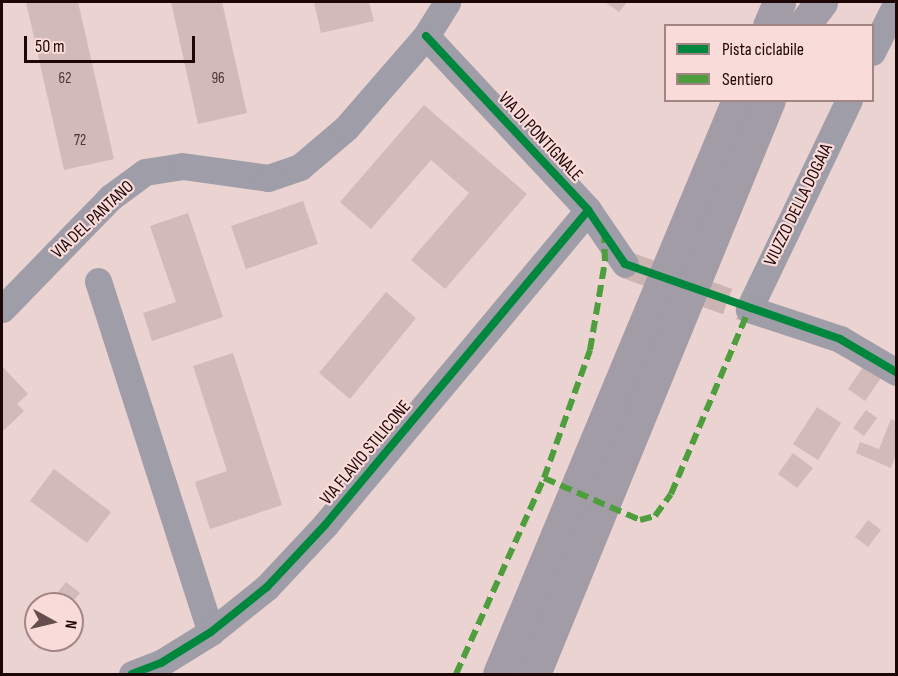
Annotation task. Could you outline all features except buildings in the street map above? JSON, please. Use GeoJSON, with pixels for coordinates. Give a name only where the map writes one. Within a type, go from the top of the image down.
{"type":"FeatureCollection","features":[{"type":"Feature","properties":{"kind":"highway"},"geometry":{"type":"LineString","coordinates":[[770,24],[779,2]]}},
{"type":"Feature","properties":{"kind":"highway"},"geometry":{"type":"LineString","coordinates":[[803,24],[810,2]]}},
{"type":"Feature","properties":{"kind":"highway"},"geometry":{"type":"LineString","coordinates":[[804,24],[821,2]]}},
{"type":"Feature","properties":{"kind":"highway"},"geometry":{"type":"LineString","coordinates":[[499,675],[737,102]]}},
{"type":"Feature","properties":{"kind":"highway"},"geometry":{"type":"LineString","coordinates":[[534,675],[768,102]]}},
{"type":"Feature","properties":{"kind":"street","name":"VIA DEL PANTANO"},"geometry":{"type":"LineString","coordinates":[[2,309],[111,197],[145,172],[182,166],[268,178],[300,167],[346,128],[426,36],[447,2]]}},
{"type":"Feature","properties":{"kind":"street"},"geometry":{"type":"LineString","coordinates":[[874,50],[897,4]]}},
{"type":"Feature","properties":{"kind":"street","name":"VIA DI PONTIGNALE"},"geometry":{"type":"LineString","coordinates":[[426,36],[588,210],[625,264]]}},
{"type":"Feature","properties":{"kind":"street","name":"VIUZZO DELLA DOGAIA"},"geometry":{"type":"LineString","coordinates":[[848,102],[749,309],[840,339],[897,372]]}},
{"type":"Feature","properties":{"kind":"street","name":"VIA FLAVIO STILICONE"},"geometry":{"type":"LineString","coordinates":[[132,675],[161,663],[211,632],[267,587],[306,548],[588,210]]}},
{"type":"Feature","properties":{"kind":"street"},"geometry":{"type":"LineString","coordinates":[[98,281],[211,632]]}},
{"type":"Feature","properties":{"kind":"tunnel"},"geometry":{"type":"LineString","coordinates":[[625,264],[749,309]]}},
{"type":"Feature","properties":{"kind":"marked path"},"geometry":{"type":"LineString","coordinates":[[456,674],[544,478],[590,350],[605,261],[604,237]]}},
{"type":"Feature","properties":{"kind":"marked path"},"geometry":{"type":"LineString","coordinates":[[544,478],[640,520],[655,516],[671,494],[749,309]]}},
{"type":"Feature","properties":{"kind":"cycle path"},"geometry":{"type":"LineString","coordinates":[[426,36],[588,210],[625,264],[840,339],[896,372]]}},
{"type":"Feature","properties":{"kind":"cycle path"},"geometry":{"type":"LineString","coordinates":[[132,674],[161,663],[211,632],[267,587],[325,525],[588,210]]}}]}
